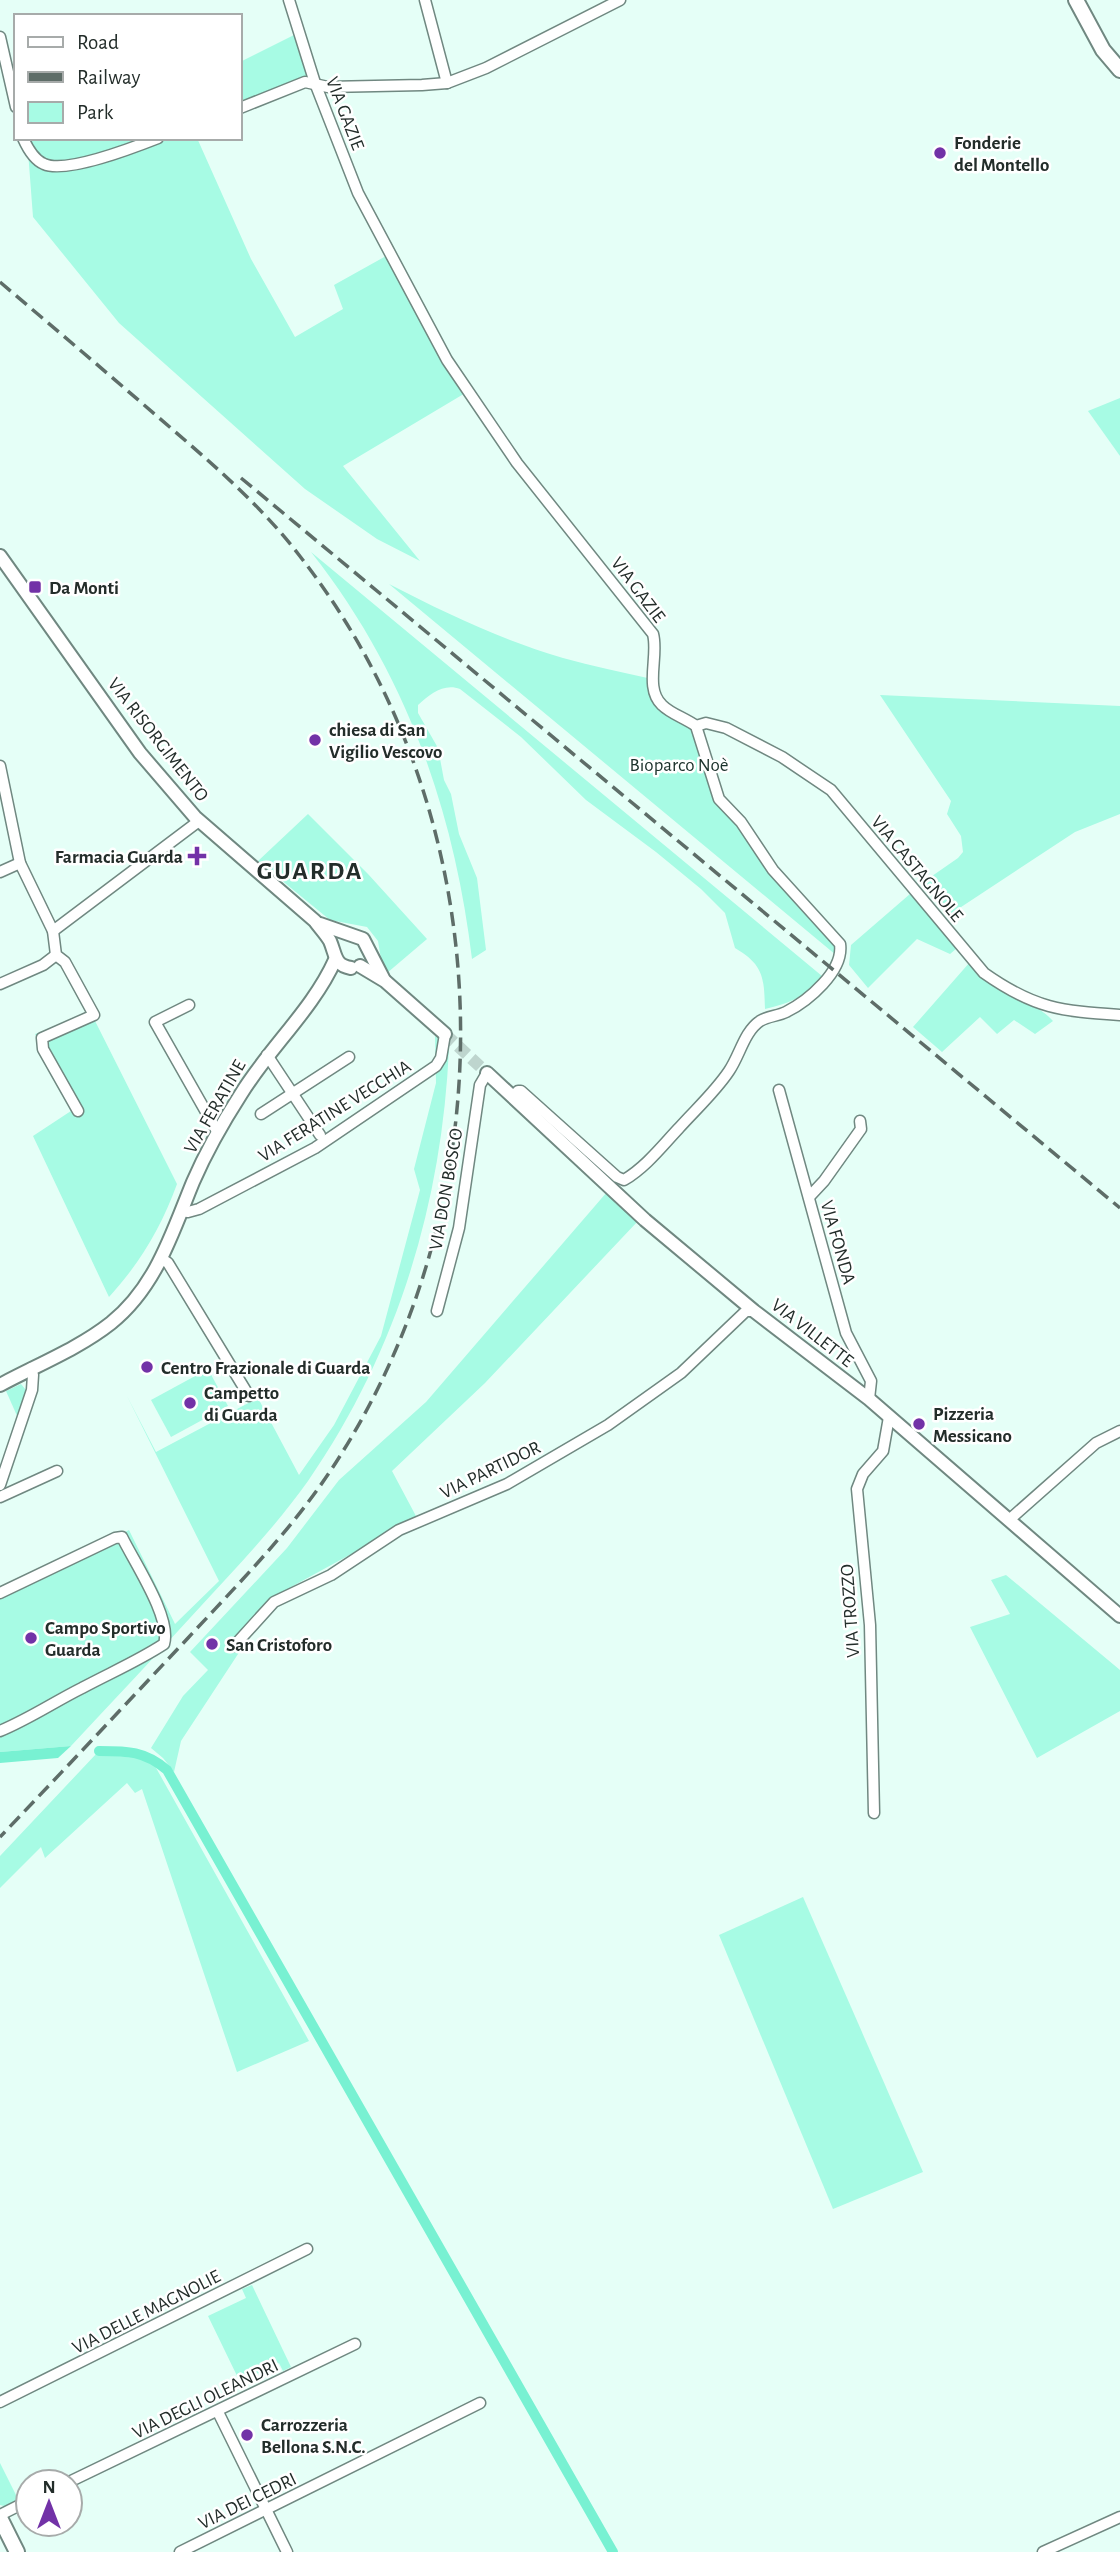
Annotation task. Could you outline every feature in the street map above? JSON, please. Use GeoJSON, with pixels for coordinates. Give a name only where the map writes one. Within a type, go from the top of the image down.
{"type":"FeatureCollection","features":[{"type":"Feature","properties":{"kind":"main road"},"geometry":{"type":"LineString","coordinates":[[1076,0],[1103,50],[1120,69]]}},
{"type":"Feature","properties":{"kind":"main road"},"geometry":{"type":"LineString","coordinates":[[0,2516],[17,2552]]}},
{"type":"Feature","properties":{"kind":"street","name":"VIA GAZIE"},"geometry":{"type":"LineString","coordinates":[[289,0],[315,83],[358,193],[447,360],[517,463],[653,634],[656,644],[655,694],[661,704],[696,726]]}},
{"type":"Feature","properties":{"kind":"street"},"geometry":{"type":"LineString","coordinates":[[425,0],[447,83]]}},
{"type":"Feature","properties":{"kind":"street"},"geometry":{"type":"LineString","coordinates":[[242,107],[305,82],[328,87],[422,86],[447,83],[486,68],[620,0]]}},
{"type":"Feature","properties":{"kind":"street"},"geometry":{"type":"LineString","coordinates":[[0,37],[14,98]]}},
{"type":"Feature","properties":{"kind":"street"},"geometry":{"type":"LineString","coordinates":[[24,140],[35,157],[44,164],[57,166],[89,161],[152,140]]}},
{"type":"Feature","properties":{"kind":"street","name":"VIA RISORGIMENTO"},"geometry":{"type":"LineString","coordinates":[[0,556],[141,753],[199,821],[315,921],[327,936],[334,955],[343,967],[355,967],[384,981],[444,1034]]}},
{"type":"Feature","properties":{"kind":"street","name":"VIA CASTAGNOLE"},"geometry":{"type":"LineString","coordinates":[[696,726],[706,723],[726,728],[782,757],[831,790],[984,973],[1003,987],[1051,1008],[1073,1013],[1120,1015]]}},
{"type":"Feature","properties":{"kind":"street"},"geometry":{"type":"LineString","coordinates":[[513,1097],[521,1091],[617,1177],[624,1180],[644,1164],[718,1086],[731,1068],[746,1038],[760,1021],[784,1013],[804,1002],[835,970],[839,962],[840,944],[773,870],[741,822],[719,799],[696,726]]}},
{"type":"Feature","properties":{"kind":"street"},"geometry":{"type":"LineString","coordinates":[[0,766],[20,863],[53,931],[56,955],[65,962],[94,1015],[42,1038],[43,1049],[78,1111]]}},
{"type":"Feature","properties":{"kind":"street"},"geometry":{"type":"LineString","coordinates":[[53,931],[199,821]]}},
{"type":"Feature","properties":{"kind":"street"},"geometry":{"type":"LineString","coordinates":[[0,872],[20,863]]}},
{"type":"Feature","properties":{"kind":"street","name":"VIA RISORGIMENTO"},"geometry":{"type":"LineString","coordinates":[[315,921],[333,931],[363,939],[384,981]]}},
{"type":"Feature","properties":{"kind":"street"},"geometry":{"type":"LineString","coordinates":[[334,955],[337,940],[350,934]]}},
{"type":"Feature","properties":{"kind":"street"},"geometry":{"type":"LineString","coordinates":[[355,967],[366,959],[368,949]]}},
{"type":"Feature","properties":{"kind":"street"},"geometry":{"type":"LineString","coordinates":[[0,984],[43,965],[56,955]]}},
{"type":"Feature","properties":{"kind":"street","name":"VIA FERATINE"},"geometry":{"type":"LineString","coordinates":[[0,1385],[111,1323],[144,1287],[162,1259],[194,1180],[218,1133],[268,1055],[322,987],[334,955]]}},
{"type":"Feature","properties":{"kind":"street","name":"VIA FERATINE"},"geometry":{"type":"LineString","coordinates":[[322,987],[355,967]]}},
{"type":"Feature","properties":{"kind":"street"},"geometry":{"type":"LineString","coordinates":[[189,1004],[155,1022],[218,1133]]}},
{"type":"Feature","properties":{"kind":"street","name":"VIA FERATINE VECCHIA"},"geometry":{"type":"LineString","coordinates":[[182,1212],[199,1209],[325,1142],[436,1066],[444,1049],[444,1034]]}},
{"type":"Feature","properties":{"kind":"street"},"geometry":{"type":"LineString","coordinates":[[268,1055],[320,1135]]}},
{"type":"Feature","properties":{"kind":"street"},"geometry":{"type":"LineString","coordinates":[[261,1114],[349,1057]]}},
{"type":"Feature","properties":{"kind":"street","name":"VIA VILLETTE"},"geometry":{"type":"LineString","coordinates":[[487,1073],[645,1220],[754,1311],[869,1399],[1120,1616]]}},
{"type":"Feature","properties":{"kind":"street","name":"VIA DON BOSCO"},"geometry":{"type":"LineString","coordinates":[[438,1311],[459,1228],[480,1085],[487,1073]]}},
{"type":"Feature","properties":{"kind":"street","name":"VIA FONDA"},"geometry":{"type":"LineString","coordinates":[[779,1090],[846,1333],[871,1381],[869,1399]]}},
{"type":"Feature","properties":{"kind":"street"},"geometry":{"type":"LineString","coordinates":[[809,1197],[824,1181],[860,1129],[860,1121]]}},
{"type":"Feature","properties":{"kind":"street"},"geometry":{"type":"LineString","coordinates":[[162,1259],[168,1263],[249,1396]]}},
{"type":"Feature","properties":{"kind":"street","name":"VIA PARTIDOR"},"geometry":{"type":"LineString","coordinates":[[234,1646],[274,1602],[331,1575],[399,1530],[507,1484],[608,1425],[681,1373],[746,1311],[754,1311]]}},
{"type":"Feature","properties":{"kind":"street"},"geometry":{"type":"LineString","coordinates":[[0,1485],[32,1390],[31,1368]]}},
{"type":"Feature","properties":{"kind":"street","name":"VIA TROZZO"},"geometry":{"type":"LineString","coordinates":[[874,1813],[870,1625],[857,1489],[863,1474],[883,1451],[889,1417]]}},
{"type":"Feature","properties":{"kind":"street"},"geometry":{"type":"LineString","coordinates":[[1009,1520],[1096,1443],[1120,1431]]}},
{"type":"Feature","properties":{"kind":"street"},"geometry":{"type":"LineString","coordinates":[[0,1496],[57,1471]]}},
{"type":"Feature","properties":{"kind":"street"},"geometry":{"type":"LineString","coordinates":[[0,1731],[30,1719],[80,1689],[150,1653],[164,1644],[166,1638],[162,1615],[122,1537],[1,1591]]}},
{"type":"Feature","properties":{"kind":"street","name":"VIA DELLE MAGNOLIE"},"geometry":{"type":"LineString","coordinates":[[0,2402],[307,2249]]}},
{"type":"Feature","properties":{"kind":"street","name":"VIA DEGLI OLEANDRI"},"geometry":{"type":"LineString","coordinates":[[84,2475],[355,2344]]}},
{"type":"Feature","properties":{"kind":"street","name":"VIA DEI CEDRI"},"geometry":{"type":"LineString","coordinates":[[180,2552],[480,2403]]}},
{"type":"Feature","properties":{"kind":"street"},"geometry":{"type":"LineString","coordinates":[[218,2412],[287,2552]]}},
{"type":"Feature","properties":{"kind":"street"},"geometry":{"type":"LineString","coordinates":[[1043,2552],[1120,2517]]}},
{"type":"Feature","properties":{"kind":"green space"},"geometry":{"type":"Polygon","coordinates":[[[296,34],[310,80],[242,104],[242,61],[296,34]]]}},
{"type":"Feature","properties":{"kind":"green space"},"geometry":{"type":"Polygon","coordinates":[[[27,140],[198,140],[251,259],[295,337],[343,309],[334,285],[386,256],[425,331],[467,392],[343,466],[420,561],[377,539],[305,489],[119,323],[33,217],[27,140]]]}},
{"type":"Feature","properties":{"kind":"green space"},"geometry":{"type":"Polygon","coordinates":[[[1120,398],[1120,456],[1088,411],[1120,398]]]}},
{"type":"Feature","properties":{"kind":"green space"},"geometry":{"type":"Polygon","coordinates":[[[311,552],[822,976],[797,998],[765,1009],[760,973],[752,960],[735,948],[725,913],[656,852],[586,800],[521,737],[460,689],[448,687],[432,694],[418,705],[418,713],[438,748],[459,834],[477,878],[486,950],[472,959],[464,903],[452,849],[420,744],[399,694],[373,645],[311,552]]]}},
{"type":"Feature","properties":{"kind":"green space","name":"Bioparco Noè"},"geometry":{"type":"Polygon","coordinates":[[[389,584],[518,643],[563,658],[652,679],[651,691],[692,726],[713,790],[768,870],[834,945],[836,955],[389,584]]]}},
{"type":"Feature","properties":{"kind":"green space"},"geometry":{"type":"Polygon","coordinates":[[[880,695],[1120,706],[1120,814],[1075,832],[949,915],[922,883],[963,852],[961,836],[947,814],[951,801],[880,695]]]}},
{"type":"Feature","properties":{"kind":"green space"},"geometry":{"type":"Polygon","coordinates":[[[308,814],[427,939],[387,973],[378,941],[367,927],[330,920],[258,861],[308,814]]]}},
{"type":"Feature","properties":{"kind":"green space"},"geometry":{"type":"Polygon","coordinates":[[[910,894],[957,948],[950,954],[917,939],[868,988],[849,965],[851,945],[910,894]]]}},
{"type":"Feature","properties":{"kind":"green space"},"geometry":{"type":"Polygon","coordinates":[[[970,962],[996,986],[1041,1011],[1053,1021],[1035,1034],[1014,1020],[997,1034],[980,1017],[942,1052],[913,1027],[970,962]]]}},
{"type":"Feature","properties":{"kind":"green space"},"geometry":{"type":"Polygon","coordinates":[[[92,1015],[177,1184],[149,1244],[109,1297],[33,1136],[74,1109],[35,1034],[92,1015]]]}},
{"type":"Feature","properties":{"kind":"green space"},"geometry":{"type":"Polygon","coordinates":[[[435,1036],[449,1048],[445,1106],[425,1220],[390,1328],[367,1381],[339,1432],[308,1481],[270,1530],[71,1746],[0,1752],[0,1596],[129,1530],[175,1624],[219,1581],[127,1396],[156,1452],[258,1398],[299,1475],[334,1425],[381,1336],[420,1190],[414,1169],[436,1083],[435,1036]]]}},
{"type":"Feature","properties":{"kind":"green space"},"geometry":{"type":"Polygon","coordinates":[[[607,1192],[638,1221],[485,1383],[392,1471],[417,1518],[291,1587],[237,1645],[240,1651],[181,1741],[174,1772],[151,1748],[183,1696],[208,1670],[190,1652],[287,1548],[339,1480],[426,1402],[607,1192]]]}},
{"type":"Feature","properties":{"kind":"green space","name":"Campetto di Guarda"},"geometry":{"type":"Polygon","coordinates":[[[208,1369],[228,1406],[171,1437],[151,1400],[208,1369]]]}},
{"type":"Feature","properties":{"kind":"green space"},"geometry":{"type":"Polygon","coordinates":[[[21,1384],[26,1390],[18,1418],[6,1391],[21,1384]]]}},
{"type":"Feature","properties":{"kind":"green space"},"geometry":{"type":"Polygon","coordinates":[[[1006,1575],[1120,1670],[1120,1711],[1037,1758],[970,1627],[1010,1614],[991,1580],[1006,1575]]]}},
{"type":"Feature","properties":{"kind":"green space"},"geometry":{"type":"Polygon","coordinates":[[[97,1753],[135,1756],[155,1766],[309,2041],[237,2072],[142,1789],[135,1793],[127,1783],[45,1858],[41,1847],[0,1888],[0,1856],[97,1753]]]}},
{"type":"Feature","properties":{"kind":"green space"},"geometry":{"type":"Polygon","coordinates":[[[803,1897],[923,2172],[833,2209],[719,1935],[803,1897]]]}},
{"type":"Feature","properties":{"kind":"green space"},"geometry":{"type":"Polygon","coordinates":[[[252,2285],[291,2367],[283,2371],[279,2363],[240,2382],[208,2316],[246,2298],[242,2289],[252,2285]]]}},
{"type":"Feature","properties":{"kind":"green space"},"geometry":{"type":"Polygon","coordinates":[[[0,2463],[14,2491],[14,2504],[8,2507],[0,2505],[0,2463]]]}},
{"type":"Feature","properties":{"kind":"shaded area"},"geometry":{"type":"Polygon","coordinates":[[[71,1746],[58,1758],[0,1763],[0,1752],[71,1746]]]}},
{"type":"Feature","properties":{"kind":"waterway"},"geometry":{"type":"LineString","coordinates":[[99,1751],[136,1753],[167,1770],[613,2552]]}},
{"type":"Feature","properties":{"kind":"tunnel"},"geometry":{"type":"LineString","coordinates":[[445,1034],[487,1073]]}},
{"type":"Feature","properties":{"kind":"railway"},"geometry":{"type":"LineString","coordinates":[[0,282],[196,449],[250,500],[299,555],[367,659],[416,771],[448,888],[460,1009],[455,1131],[431,1250],[389,1365],[329,1473],[279,1538],[0,1837]]}},
{"type":"Feature","properties":{"kind":"railway"},"geometry":{"type":"LineString","coordinates":[[241,478],[1120,1208]]}},
{"type":"Feature","properties":{"kind":"place","name":"Fonderie del Montello"},"geometry":{"type":"Point","coordinates":[940,153]}},
{"type":"Feature","properties":{"kind":"place","name":"Da Monti"},"geometry":{"type":"Point","coordinates":[35,587]}},
{"type":"Feature","properties":{"kind":"place","name":"chiesa di San Vigilio Vescovo"},"geometry":{"type":"Point","coordinates":[315,740]}},
{"type":"Feature","properties":{"kind":"place","name":"Farmacia Guarda"},"geometry":{"type":"Point","coordinates":[197,856]}},
{"type":"Feature","properties":{"kind":"place","name":"Centro Frazionale di Guarda"},"geometry":{"type":"Point","coordinates":[147,1367]}},
{"type":"Feature","properties":{"kind":"place","name":"Campetto di Guarda"},"geometry":{"type":"Point","coordinates":[190,1403]}},
{"type":"Feature","properties":{"kind":"place","name":"Pizzeria Messicano"},"geometry":{"type":"Point","coordinates":[919,1424]}},
{"type":"Feature","properties":{"kind":"place","name":"Campo Sportivo Guarda"},"geometry":{"type":"Point","coordinates":[31,1638]}},
{"type":"Feature","properties":{"kind":"place","name":"San Cristoforo"},"geometry":{"type":"Point","coordinates":[212,1644]}},
{"type":"Feature","properties":{"kind":"place","name":"Carrozzeria Bellona S.N.C."},"geometry":{"type":"Point","coordinates":[247,2435]}},
{"type":"Feature","properties":{"kind":"district","name":"GUARDA"},"geometry":{"type":"Point","coordinates":[310,870]}}]}
